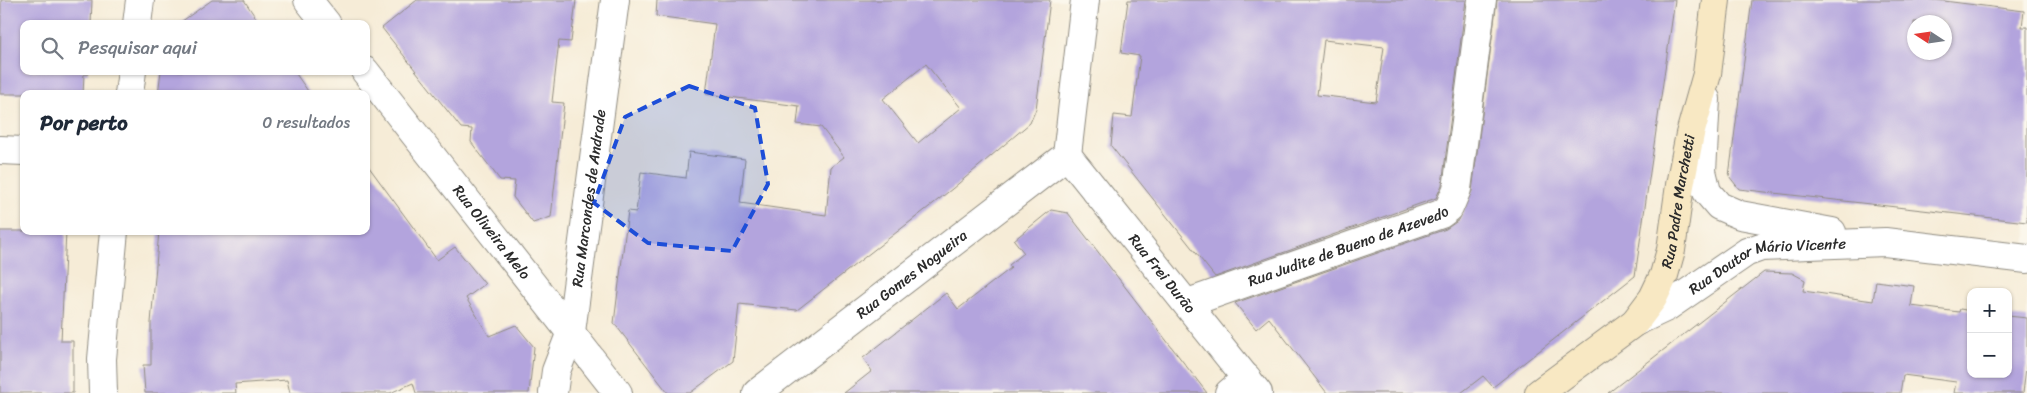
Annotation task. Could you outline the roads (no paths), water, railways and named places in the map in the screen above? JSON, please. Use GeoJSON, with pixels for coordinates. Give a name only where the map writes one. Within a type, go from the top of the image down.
{"type":"FeatureCollection","features":[{"type":"Feature","properties":{"kind":"street"},"geometry":{"type":"LineString","coordinates":[[138,20],[140,0]]}},
{"type":"Feature","properties":{"kind":"street"},"geometry":{"type":"LineString","coordinates":[[308,0],[324,20]]}},
{"type":"Feature","properties":{"kind":"street","name":"Rua Marcondes de Andrade"},"geometry":{"type":"LineString","coordinates":[[553,393],[556,371],[571,332],[615,0]]}},
{"type":"Feature","properties":{"kind":"street"},"geometry":{"type":"LineString","coordinates":[[1067,156],[1085,0]]}},
{"type":"Feature","properties":{"kind":"street","name":"Rua Judite de Bueno de Azevedo"},"geometry":{"type":"LineString","coordinates":[[1188,303],[1441,214],[1449,208],[1457,190],[1482,0]]}},
{"type":"Feature","properties":{"kind":"street","name":"Rua Padre Marchetti"},"geometry":{"type":"LineString","coordinates":[[1716,0],[1707,74],[1702,171],[1707,192],[1719,206],[1740,215],[1885,242]]}},
{"type":"Feature","properties":{"kind":"street","name":"Rua Padre Marchetti"},"geometry":{"type":"LineString","coordinates":[[1635,322],[1653,298],[1664,275],[1671,250],[1680,185],[1690,134],[1707,74]]}},
{"type":"Feature","properties":{"kind":"street"},"geometry":{"type":"LineString","coordinates":[[130,90],[131,75]]}},
{"type":"Feature","properties":{"kind":"street","name":"Rua Oliveira Melo"},"geometry":{"type":"LineString","coordinates":[[368,75],[618,393]]}},
{"type":"Feature","properties":{"kind":"street"},"geometry":{"type":"LineString","coordinates":[[0,150],[20,151]]}},
{"type":"Feature","properties":{"kind":"street","name":"Rua Frei Durão"},"geometry":{"type":"LineString","coordinates":[[1067,156],[1188,303],[1245,388]]}},
{"type":"Feature","properties":{"kind":"street","name":"Rua Gomes Nogueira"},"geometry":{"type":"LineString","coordinates":[[757,393],[1067,156]]}},
{"type":"Feature","properties":{"kind":"street"},"geometry":{"type":"LineString","coordinates":[[103,393],[102,359],[114,235]]}},
{"type":"Feature","properties":{"kind":"street","name":"Rua Doutor Mário Vicente"},"geometry":{"type":"LineString","coordinates":[[1539,393],[1635,322],[1667,307],[1747,252],[1761,247],[1885,242],[2027,259]]}}]}
